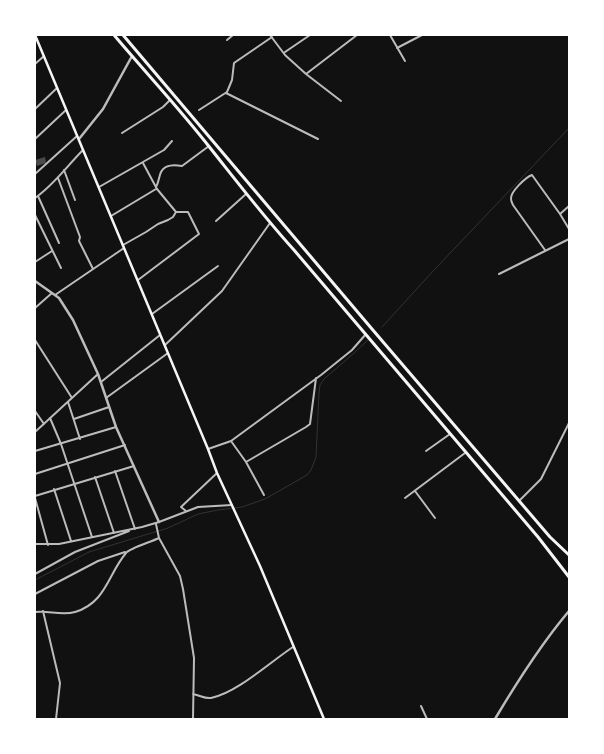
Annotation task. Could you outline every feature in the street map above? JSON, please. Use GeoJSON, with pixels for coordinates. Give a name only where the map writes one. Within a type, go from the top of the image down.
{"type":"FeatureCollection","features":[{"type":"Feature","properties":{"kind":"highway"},"geometry":{"type":"LineString","coordinates":[[114,35],[209,146],[270,223],[538,537],[569,577]]}},
{"type":"Feature","properties":{"kind":"highway"},"geometry":{"type":"LineString","coordinates":[[123,35],[550,537],[569,556]]}},
{"type":"Feature","properties":{"kind":"main road"},"geometry":{"type":"LineString","coordinates":[[35,35],[208,448],[217,473],[239,519],[324,719]]}},
{"type":"Feature","properties":{"kind":"street"},"geometry":{"type":"LineString","coordinates":[[227,40],[233,35]]}},
{"type":"Feature","properties":{"kind":"street"},"geometry":{"type":"LineString","coordinates":[[284,52],[310,35]]}},
{"type":"Feature","properties":{"kind":"street"},"geometry":{"type":"LineString","coordinates":[[306,74],[357,35]]}},
{"type":"Feature","properties":{"kind":"street"},"geometry":{"type":"LineString","coordinates":[[390,35],[406,62]]}},
{"type":"Feature","properties":{"kind":"street"},"geometry":{"type":"LineString","coordinates":[[397,48],[422,35]]}},
{"type":"Feature","properties":{"kind":"street"},"geometry":{"type":"LineString","coordinates":[[199,110],[226,93],[231,85],[232,66],[236,61],[271,36],[285,55],[306,74],[341,101]]}},
{"type":"Feature","properties":{"kind":"street"},"geometry":{"type":"LineString","coordinates":[[35,64],[44,56]]}},
{"type":"Feature","properties":{"kind":"street"},"geometry":{"type":"LineString","coordinates":[[79,139],[103,109],[132,56]]}},
{"type":"Feature","properties":{"kind":"street"},"geometry":{"type":"LineString","coordinates":[[35,109],[57,87]]}},
{"type":"Feature","properties":{"kind":"street"},"geometry":{"type":"LineString","coordinates":[[226,93],[318,139]]}},
{"type":"Feature","properties":{"kind":"street"},"geometry":{"type":"LineString","coordinates":[[122,133],[163,107],[170,100]]}},
{"type":"Feature","properties":{"kind":"street"},"geometry":{"type":"LineString","coordinates":[[35,139],[67,109]]}},
{"type":"Feature","properties":{"kind":"street"},"geometry":{"type":"LineString","coordinates":[[35,174],[77,135]]}},
{"type":"Feature","properties":{"kind":"street"},"geometry":{"type":"LineString","coordinates":[[99,187],[164,150],[172,141]]}},
{"type":"Feature","properties":{"kind":"street"},"geometry":{"type":"LineString","coordinates":[[111,216],[156,188],[160,180],[161,172],[164,168],[173,164],[182,166],[209,146]]}},
{"type":"Feature","properties":{"kind":"street"},"geometry":{"type":"LineString","coordinates":[[35,198],[58,178],[83,150]]}},
{"type":"Feature","properties":{"kind":"street"},"geometry":{"type":"LineString","coordinates":[[143,163],[156,188],[176,212]]}},
{"type":"Feature","properties":{"kind":"street"},"geometry":{"type":"LineString","coordinates":[[64,170],[75,200]]}},
{"type":"Feature","properties":{"kind":"street"},"geometry":{"type":"LineString","coordinates":[[545,250],[513,205],[511,199],[512,194],[527,177],[532,175],[569,229]]}},
{"type":"Feature","properties":{"kind":"street"},"geometry":{"type":"LineString","coordinates":[[58,178],[80,237],[80,241],[93,269]]}},
{"type":"Feature","properties":{"kind":"street"},"geometry":{"type":"LineString","coordinates":[[216,221],[246,194]]}},
{"type":"Feature","properties":{"kind":"street"},"geometry":{"type":"LineString","coordinates":[[38,196],[59,243]]}},
{"type":"Feature","properties":{"kind":"street"},"geometry":{"type":"LineString","coordinates":[[560,214],[569,206]]}},
{"type":"Feature","properties":{"kind":"street"},"geometry":{"type":"LineString","coordinates":[[138,280],[200,234],[188,212],[176,212]]}},
{"type":"Feature","properties":{"kind":"street"},"geometry":{"type":"LineString","coordinates":[[35,308],[123,247],[158,224],[173,217],[176,212]]}},
{"type":"Feature","properties":{"kind":"street"},"geometry":{"type":"LineString","coordinates":[[35,215],[61,268]]}},
{"type":"Feature","properties":{"kind":"street"},"geometry":{"type":"LineString","coordinates":[[165,345],[222,291],[270,223]]}},
{"type":"Feature","properties":{"kind":"street"},"geometry":{"type":"LineString","coordinates":[[499,274],[545,250],[569,240]]}},
{"type":"Feature","properties":{"kind":"street"},"geometry":{"type":"LineString","coordinates":[[35,262],[52,251]]}},
{"type":"Feature","properties":{"kind":"street"},"geometry":{"type":"LineString","coordinates":[[152,314],[218,266]]}},
{"type":"Feature","properties":{"kind":"street"},"geometry":{"type":"LineString","coordinates":[[35,281],[60,298],[73,320],[98,374],[116,427],[158,523],[157,529],[159,536],[181,581],[193,648],[193,719]]}},
{"type":"Feature","properties":{"kind":"street"},"geometry":{"type":"LineString","coordinates":[[208,448],[231,442],[352,350],[366,334]]}},
{"type":"Feature","properties":{"kind":"street"},"geometry":{"type":"LineString","coordinates":[[101,382],[160,335]]}},
{"type":"Feature","properties":{"kind":"street"},"geometry":{"type":"LineString","coordinates":[[35,340],[72,398]]}},
{"type":"Feature","properties":{"kind":"street"},"geometry":{"type":"LineString","coordinates":[[106,398],[168,353]]}},
{"type":"Feature","properties":{"kind":"street"},"geometry":{"type":"LineString","coordinates":[[35,432],[98,374]]}},
{"type":"Feature","properties":{"kind":"street"},"geometry":{"type":"LineString","coordinates":[[246,462],[310,424],[316,378]]}},
{"type":"Feature","properties":{"kind":"street"},"geometry":{"type":"LineString","coordinates":[[68,402],[80,439]]}},
{"type":"Feature","properties":{"kind":"street"},"geometry":{"type":"LineString","coordinates":[[74,419],[109,407]]}},
{"type":"Feature","properties":{"kind":"street"},"geometry":{"type":"LineString","coordinates":[[35,411],[44,424]]}},
{"type":"Feature","properties":{"kind":"street"},"geometry":{"type":"LineString","coordinates":[[50,418],[61,444],[92,537]]}},
{"type":"Feature","properties":{"kind":"street"},"geometry":{"type":"LineString","coordinates":[[520,500],[541,480],[569,423]]}},
{"type":"Feature","properties":{"kind":"street"},"geometry":{"type":"LineString","coordinates":[[35,451],[80,439],[116,427]]}},
{"type":"Feature","properties":{"kind":"street"},"geometry":{"type":"LineString","coordinates":[[426,451],[451,434]]}},
{"type":"Feature","properties":{"kind":"street"},"geometry":{"type":"LineString","coordinates":[[231,442],[246,462],[264,495]]}},
{"type":"Feature","properties":{"kind":"street"},"geometry":{"type":"LineString","coordinates":[[35,474],[125,445]]}},
{"type":"Feature","properties":{"kind":"street"},"geometry":{"type":"LineString","coordinates":[[405,498],[466,452]]}},
{"type":"Feature","properties":{"kind":"street"},"geometry":{"type":"LineString","coordinates":[[48,545],[35,497],[134,466]]}},
{"type":"Feature","properties":{"kind":"street"},"geometry":{"type":"LineString","coordinates":[[115,471],[135,529]]}},
{"type":"Feature","properties":{"kind":"street"},"geometry":{"type":"LineString","coordinates":[[186,511],[181,507],[217,473]]}},
{"type":"Feature","properties":{"kind":"street"},"geometry":{"type":"LineString","coordinates":[[95,477],[114,533]]}},
{"type":"Feature","properties":{"kind":"street"},"geometry":{"type":"LineString","coordinates":[[54,490],[71,542]]}},
{"type":"Feature","properties":{"kind":"street"},"geometry":{"type":"LineString","coordinates":[[415,491],[436,518]]}},
{"type":"Feature","properties":{"kind":"street"},"geometry":{"type":"LineString","coordinates":[[35,544],[48,545],[71,542],[158,523],[186,511],[208,506],[233,506]]}},
{"type":"Feature","properties":{"kind":"street"},"geometry":{"type":"LineString","coordinates":[[35,574],[75,552],[135,529]]}},
{"type":"Feature","properties":{"kind":"street"},"geometry":{"type":"LineString","coordinates":[[35,594],[98,561],[126,552],[159,536]]}},
{"type":"Feature","properties":{"kind":"street"},"geometry":{"type":"LineString","coordinates":[[35,612],[43,611],[69,613],[88,606],[106,587],[126,552]]}},
{"type":"Feature","properties":{"kind":"street"},"geometry":{"type":"LineString","coordinates":[[43,611],[60,683],[56,719]]}},
{"type":"Feature","properties":{"kind":"street"},"geometry":{"type":"LineString","coordinates":[[495,719],[538,652],[556,626],[569,611]]}},
{"type":"Feature","properties":{"kind":"street"},"geometry":{"type":"LineString","coordinates":[[193,694],[210,698],[224,693],[245,682],[293,647]]}},
{"type":"Feature","properties":{"kind":"street"},"geometry":{"type":"LineString","coordinates":[[421,706],[427,719]]}},
{"type":"Feature","properties":{"kind":"building"},"geometry":{"type":"Polygon","coordinates":[[[45,157],[46,163],[37,166],[35,160],[45,157]]]}},
{"type":"Feature","properties":{"kind":"waterway"},"geometry":{"type":"LineString","coordinates":[[382,327],[569,128]]}},
{"type":"Feature","properties":{"kind":"waterway"},"geometry":{"type":"LineString","coordinates":[[35,580],[89,552],[168,528],[198,514],[242,507],[265,499],[307,475],[311,470],[316,457],[320,385],[324,379],[368,340]]}}]}
